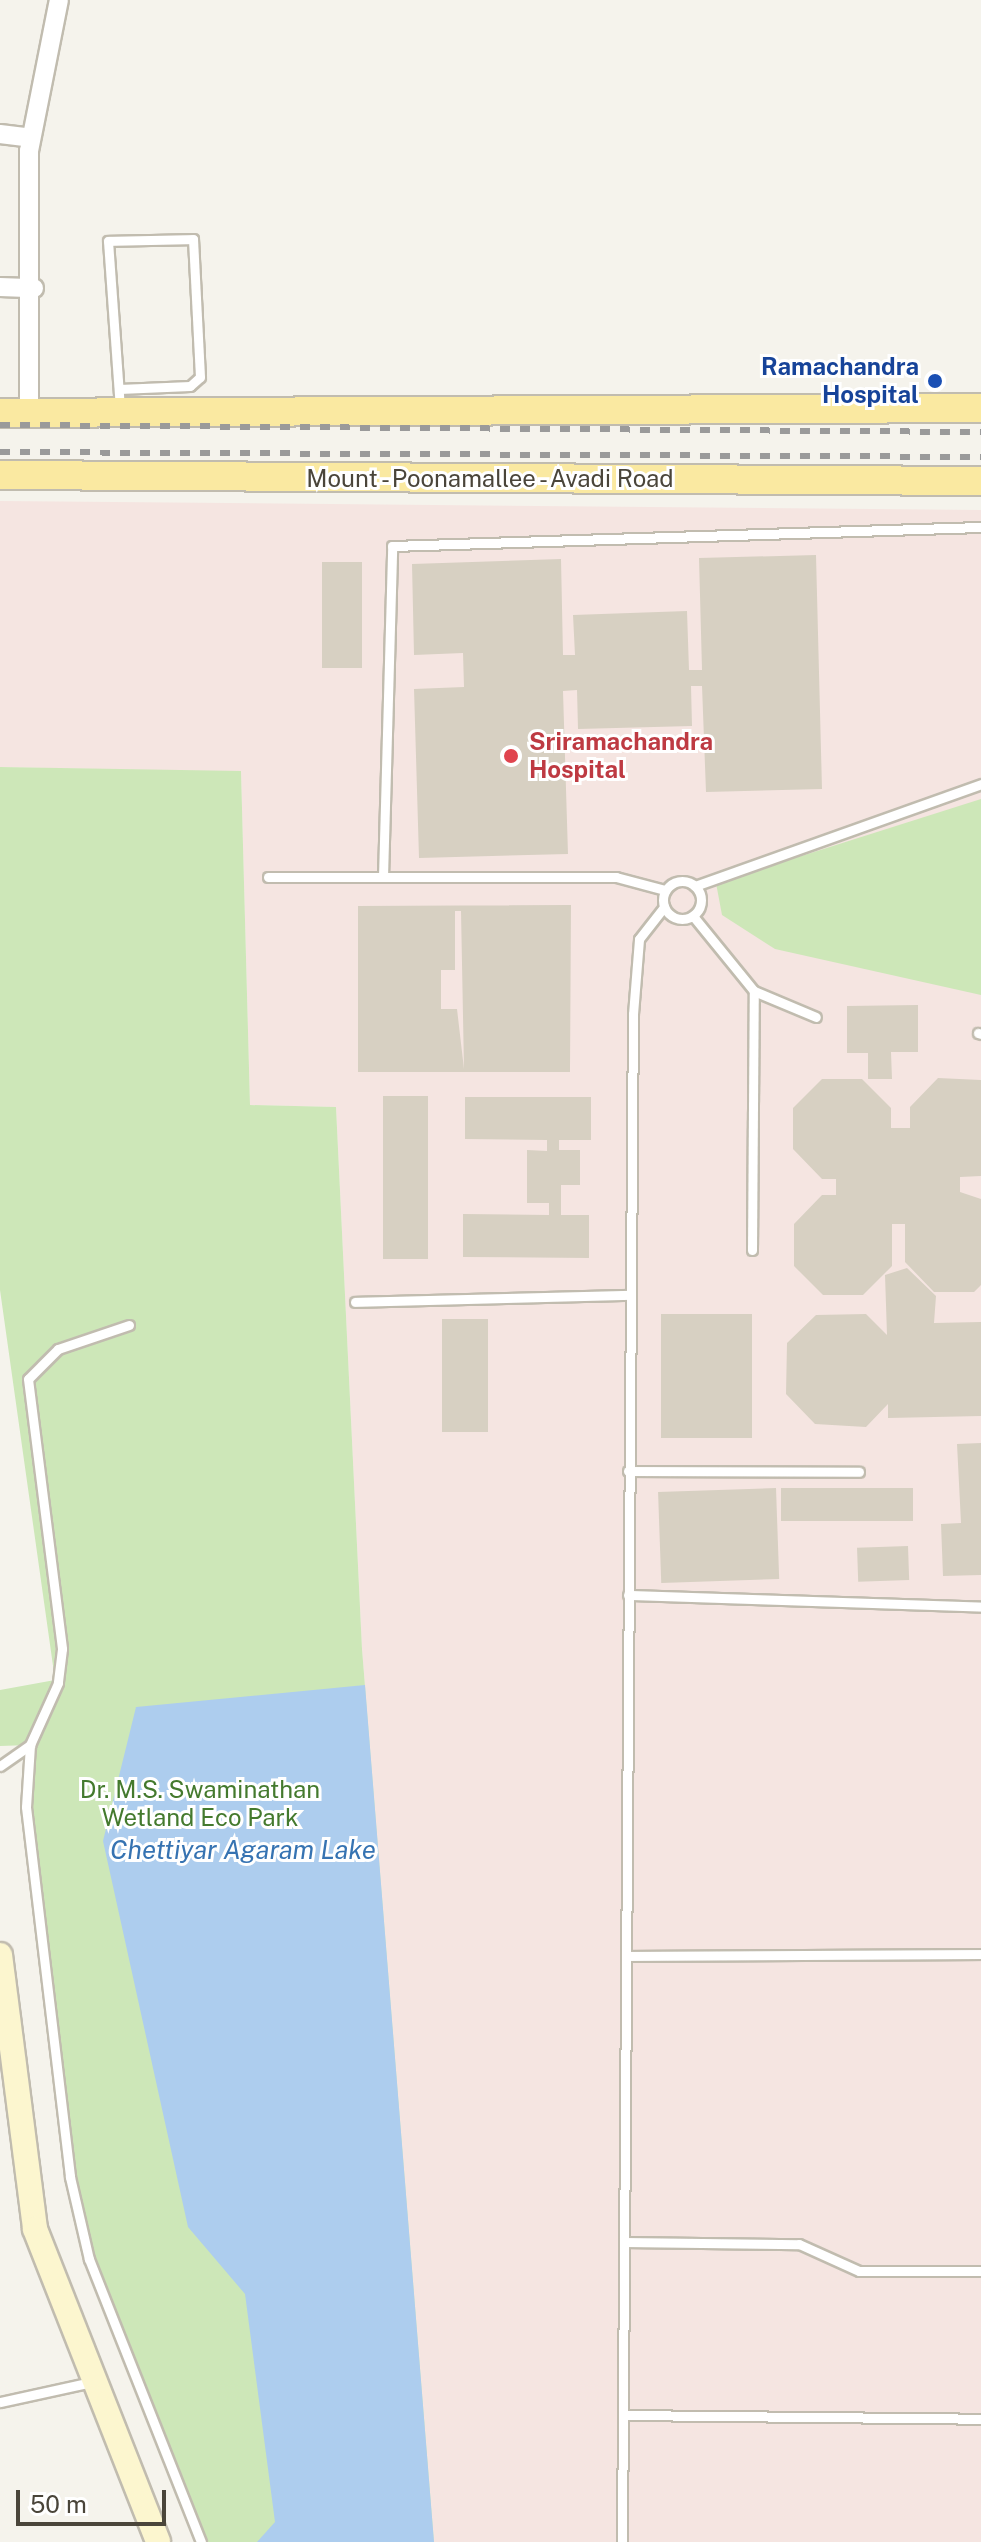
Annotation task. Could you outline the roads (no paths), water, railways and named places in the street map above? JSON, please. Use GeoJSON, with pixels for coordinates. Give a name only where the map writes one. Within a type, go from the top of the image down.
{"type":"FeatureCollection","features":[{"type":"Feature","properties":{"kind":"main road"},"geometry":{"type":"LineString","coordinates":[[0,413],[29,413],[120,400],[981,408]]}},
{"type":"Feature","properties":{"kind":"main road","name":"Mount - Poonamallee - Avadi Road"},"geometry":{"type":"LineString","coordinates":[[0,475],[981,481]]}},
{"type":"Feature","properties":{"kind":"street"},"geometry":{"type":"LineString","coordinates":[[29,413],[34,288],[31,138],[59,0]]}},
{"type":"Feature","properties":{"kind":"street"},"geometry":{"type":"LineString","coordinates":[[0,134],[31,138]]}},
{"type":"Feature","properties":{"kind":"street"},"geometry":{"type":"LineString","coordinates":[[0,287],[34,288]]}},
{"type":"Feature","properties":{"kind":"street"},"geometry":{"type":"LineString","coordinates":[[0,1955],[35,2229],[158,2542]]}},
{"type":"Feature","properties":{"kind":"lane"},"geometry":{"type":"LineString","coordinates":[[193,239],[200,377],[190,386],[120,400],[108,241],[193,239]]}},
{"type":"Feature","properties":{"kind":"lane"},"geometry":{"type":"LineString","coordinates":[[383,877],[392,546],[981,527]]}},
{"type":"Feature","properties":{"kind":"lane"},"geometry":{"type":"LineString","coordinates":[[665,890],[679,880],[695,886],[981,784]]}},
{"type":"Feature","properties":{"kind":"lane"},"geometry":{"type":"LineString","coordinates":[[268,877],[616,877],[665,890]]}},
{"type":"Feature","properties":{"kind":"lane"},"geometry":{"type":"LineString","coordinates":[[693,916],[701,901],[695,886]]}},
{"type":"Feature","properties":{"kind":"lane"},"geometry":{"type":"LineString","coordinates":[[622,2542],[628,1295],[639,939],[664,907],[665,890]]}},
{"type":"Feature","properties":{"kind":"lane"},"geometry":{"type":"LineString","coordinates":[[664,907],[677,918],[693,916]]}},
{"type":"Feature","properties":{"kind":"lane"},"geometry":{"type":"LineString","coordinates":[[693,916],[754,991],[816,1017]]}},
{"type":"Feature","properties":{"kind":"lane"},"geometry":{"type":"LineString","coordinates":[[752,1250],[754,991]]}},
{"type":"Feature","properties":{"kind":"lane"},"geometry":{"type":"LineString","coordinates":[[355,1302],[628,1295]]}},
{"type":"Feature","properties":{"kind":"lane"},"geometry":{"type":"LineString","coordinates":[[129,1325],[58,1349],[28,1379],[62,1649],[58,1683],[30,1745],[26,1807],[70,2177],[89,2259],[201,2542]]}},
{"type":"Feature","properties":{"kind":"lane"},"geometry":{"type":"LineString","coordinates":[[628,1471],[859,1472]]}},
{"type":"Feature","properties":{"kind":"lane"},"geometry":{"type":"LineString","coordinates":[[628,1595],[981,1607]]}},
{"type":"Feature","properties":{"kind":"lane"},"geometry":{"type":"LineString","coordinates":[[0,1766],[30,1745]]}},
{"type":"Feature","properties":{"kind":"lane"},"geometry":{"type":"LineString","coordinates":[[626,1956],[981,1954]]}},
{"type":"Feature","properties":{"kind":"lane"},"geometry":{"type":"LineString","coordinates":[[624,2242],[799,2244],[859,2271],[981,2271]]}},
{"type":"Feature","properties":{"kind":"lane"},"geometry":{"type":"LineString","coordinates":[[0,2402],[95,2381]]}},
{"type":"Feature","properties":{"kind":"lane"},"geometry":{"type":"LineString","coordinates":[[623,2415],[981,2419]]}},
{"type":"Feature","properties":{"kind":"water","name":"Chettiyar Agaram Lake"},"geometry":{"type":"Polygon","coordinates":[[[365,1685],[434,2542],[257,2542],[275,2522],[245,2294],[188,2227],[103,1841],[136,1707],[365,1685]]]}},
{"type":"Feature","properties":{"kind":"railway"},"geometry":{"type":"LineString","coordinates":[[0,425],[981,432]]}},
{"type":"Feature","properties":{"kind":"railway"},"geometry":{"type":"LineString","coordinates":[[0,452],[981,457]]}},
{"type":"Feature","properties":{"kind":"place","name":"Ramachandra Hospital"},"geometry":{"type":"Point","coordinates":[935,381]}},
{"type":"Feature","properties":{"kind":"place","name":"Sriramachandra Hospital"},"geometry":{"type":"Point","coordinates":[511,756]}},
{"type":"Feature","properties":{"kind":"park label","name":"Dr. M.S. Swaminathan Wetland Eco Park"},"geometry":{"type":"Point","coordinates":[200,1804]}}]}
